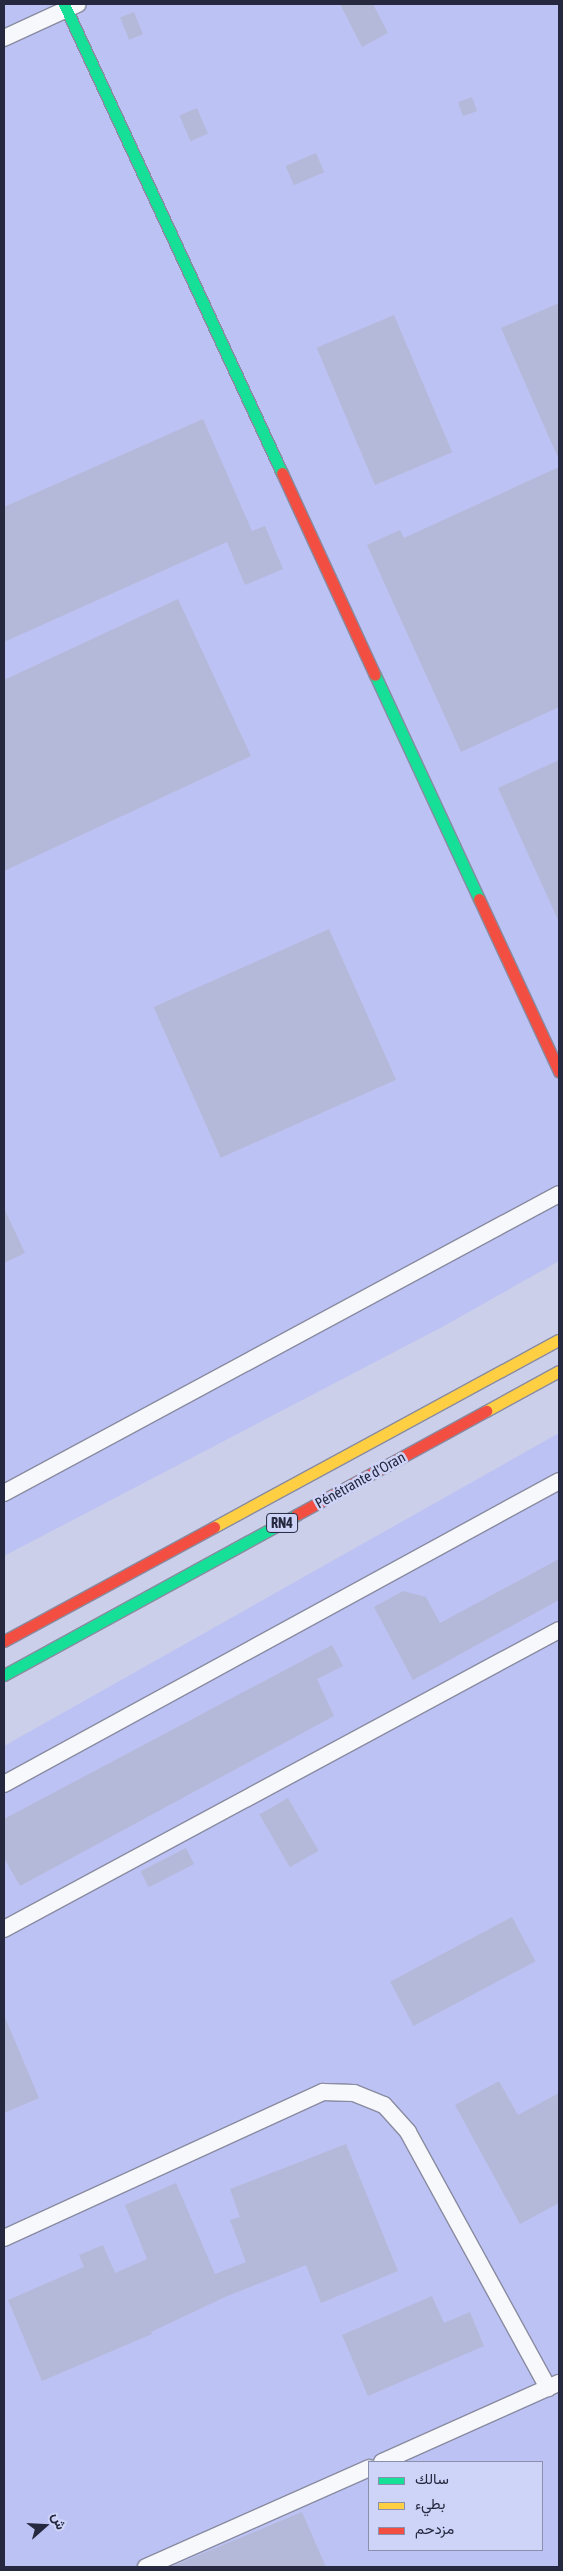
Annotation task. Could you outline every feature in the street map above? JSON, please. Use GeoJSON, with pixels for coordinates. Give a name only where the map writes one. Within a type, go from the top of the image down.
{"type":"FeatureCollection","features":[{"type":"Feature","properties":{"kind":"main road"},"geometry":{"type":"LineString","coordinates":[[69,6],[559,1072]]}},
{"type":"Feature","properties":{"kind":"main road","name":"Pénétrante d'Oran"},"geometry":{"type":"LineString","coordinates":[[4,1641],[559,1340]]}},
{"type":"Feature","properties":{"kind":"main road","name":"Pénétrante d'Oran"},"geometry":{"type":"LineString","coordinates":[[4,1675],[559,1371]]}},
{"type":"Feature","properties":{"kind":"street"},"geometry":{"type":"LineString","coordinates":[[4,38],[69,6]]}},
{"type":"Feature","properties":{"kind":"street"},"geometry":{"type":"LineString","coordinates":[[4,1493],[559,1194]]}},
{"type":"Feature","properties":{"kind":"street"},"geometry":{"type":"LineString","coordinates":[[4,1784],[559,1482]]}},
{"type":"Feature","properties":{"kind":"street"},"geometry":{"type":"LineString","coordinates":[[4,1929],[559,1630]]}},
{"type":"Feature","properties":{"kind":"street"},"geometry":{"type":"LineString","coordinates":[[4,2238],[323,2092],[354,2093],[384,2105],[408,2132],[554,2386],[384,2461]]}},
{"type":"Feature","properties":{"kind":"street"},"geometry":{"type":"LineString","coordinates":[[146,2567],[368,2468]]}},
{"type":"Feature","properties":{"kind":"shaded area"},"geometry":{"type":"Polygon","coordinates":[[[4,4],[559,4],[559,1261],[444,1326],[4,1556],[4,4]]]}},
{"type":"Feature","properties":{"kind":"shaded area"},"geometry":{"type":"Polygon","coordinates":[[[559,1433],[559,2567],[4,2567],[4,1746],[559,1433]]]}},
{"type":"Feature","properties":{"kind":"building"},"geometry":{"type":"Polygon","coordinates":[[[340,4],[373,4],[388,33],[362,47],[340,4]]]}},
{"type":"Feature","properties":{"kind":"building"},"geometry":{"type":"Polygon","coordinates":[[[134,12],[143,34],[129,40],[120,18],[134,12]]]}},
{"type":"Feature","properties":{"kind":"building"},"geometry":{"type":"Polygon","coordinates":[[[472,97],[477,111],[463,116],[458,102],[472,97]]]}},
{"type":"Feature","properties":{"kind":"building"},"geometry":{"type":"Polygon","coordinates":[[[197,108],[208,134],[190,141],[180,115],[197,108]]]}},
{"type":"Feature","properties":{"kind":"building"},"geometry":{"type":"Polygon","coordinates":[[[316,153],[324,172],[294,185],[286,166],[316,153]]]}},
{"type":"Feature","properties":{"kind":"building"},"geometry":{"type":"Polygon","coordinates":[[[559,303],[559,460],[501,328],[559,303]]]}},
{"type":"Feature","properties":{"kind":"building"},"geometry":{"type":"Polygon","coordinates":[[[394,315],[452,452],[375,485],[317,348],[394,315]]]}},
{"type":"Feature","properties":{"kind":"building"},"geometry":{"type":"Polygon","coordinates":[[[203,419],[252,531],[265,526],[283,569],[245,585],[227,542],[4,642],[4,507],[203,419]]]}},
{"type":"Feature","properties":{"kind":"building"},"geometry":{"type":"Polygon","coordinates":[[[559,467],[559,707],[461,752],[367,545],[400,530],[404,538],[559,467]]]}},
{"type":"Feature","properties":{"kind":"building"},"geometry":{"type":"Polygon","coordinates":[[[178,599],[251,756],[4,871],[4,680],[178,599]]]}},
{"type":"Feature","properties":{"kind":"building"},"geometry":{"type":"Polygon","coordinates":[[[559,760],[559,922],[498,788],[559,760]]]}},
{"type":"Feature","properties":{"kind":"building"},"geometry":{"type":"Polygon","coordinates":[[[329,929],[396,1080],[221,1158],[154,1007],[329,929]]]}},
{"type":"Feature","properties":{"kind":"building"},"geometry":{"type":"Polygon","coordinates":[[[4,1208],[25,1253],[4,1263],[4,1208]]]}},
{"type":"Feature","properties":{"kind":"building"},"geometry":{"type":"Polygon","coordinates":[[[559,1559],[559,1600],[413,1680],[374,1607],[403,1591],[426,1597],[440,1623],[559,1559]]]}},
{"type":"Feature","properties":{"kind":"building"},"geometry":{"type":"Polygon","coordinates":[[[332,1645],[343,1666],[317,1679],[334,1716],[20,1886],[4,1858],[4,1819],[332,1645]]]}},
{"type":"Feature","properties":{"kind":"building"},"geometry":{"type":"Polygon","coordinates":[[[288,1798],[318,1851],[290,1867],[259,1814],[288,1798]]]}},
{"type":"Feature","properties":{"kind":"building"},"geometry":{"type":"Polygon","coordinates":[[[186,1848],[194,1864],[149,1887],[141,1871],[186,1848]]]}},
{"type":"Feature","properties":{"kind":"building"},"geometry":{"type":"Polygon","coordinates":[[[512,1917],[535,1961],[414,2026],[390,1982],[512,1917]]]}},
{"type":"Feature","properties":{"kind":"building"},"geometry":{"type":"Polygon","coordinates":[[[4,2015],[39,2098],[4,2113],[4,2015]]]}},
{"type":"Feature","properties":{"kind":"building"},"geometry":{"type":"Polygon","coordinates":[[[499,2081],[518,2115],[559,2093],[559,2203],[520,2224],[455,2105],[499,2081]]]}},
{"type":"Feature","properties":{"kind":"building"},"geometry":{"type":"Polygon","coordinates":[[[346,2144],[398,2271],[321,2303],[306,2265],[225,2297],[151,2332],[152,2334],[42,2381],[8,2300],[84,2267],[79,2255],[103,2245],[115,2273],[147,2259],[125,2205],[176,2183],[215,2274],[246,2262],[230,2220],[240,2217],[230,2189],[346,2144]]]}},
{"type":"Feature","properties":{"kind":"building"},"geometry":{"type":"Polygon","coordinates":[[[432,2296],[444,2323],[470,2312],[484,2346],[368,2396],[342,2335],[432,2296]]]}},
{"type":"Feature","properties":{"kind":"building"},"geometry":{"type":"Polygon","coordinates":[[[302,2512],[326,2567],[170,2567],[302,2512]]]}},
{"type":"Feature","properties":{"kind":"traffic: fast"},"geometry":{"type":"LineString","coordinates":[[64,4],[282,473]]}},
{"type":"Feature","properties":{"kind":"traffic: fast"},"geometry":{"type":"LineString","coordinates":[[375,675],[479,899]]}},
{"type":"Feature","properties":{"kind":"traffic: fast"},"geometry":{"type":"LineString","coordinates":[[4,1675],[296,1515]]}},
{"type":"Feature","properties":{"kind":"traffic: slow"},"geometry":{"type":"LineString","coordinates":[[214,1527],[559,1340]]}},
{"type":"Feature","properties":{"kind":"traffic: slow"},"geometry":{"type":"LineString","coordinates":[[486,1411],[559,1371]]}},
{"type":"Feature","properties":{"kind":"traffic: jam"},"geometry":{"type":"LineString","coordinates":[[282,473],[375,675]]}},
{"type":"Feature","properties":{"kind":"traffic: jam"},"geometry":{"type":"LineString","coordinates":[[479,899],[559,1071]]}},
{"type":"Feature","properties":{"kind":"traffic: jam"},"geometry":{"type":"LineString","coordinates":[[296,1515],[486,1411]]}},
{"type":"Feature","properties":{"kind":"traffic: jam"},"geometry":{"type":"LineString","coordinates":[[4,1641],[214,1527]]}}]}
